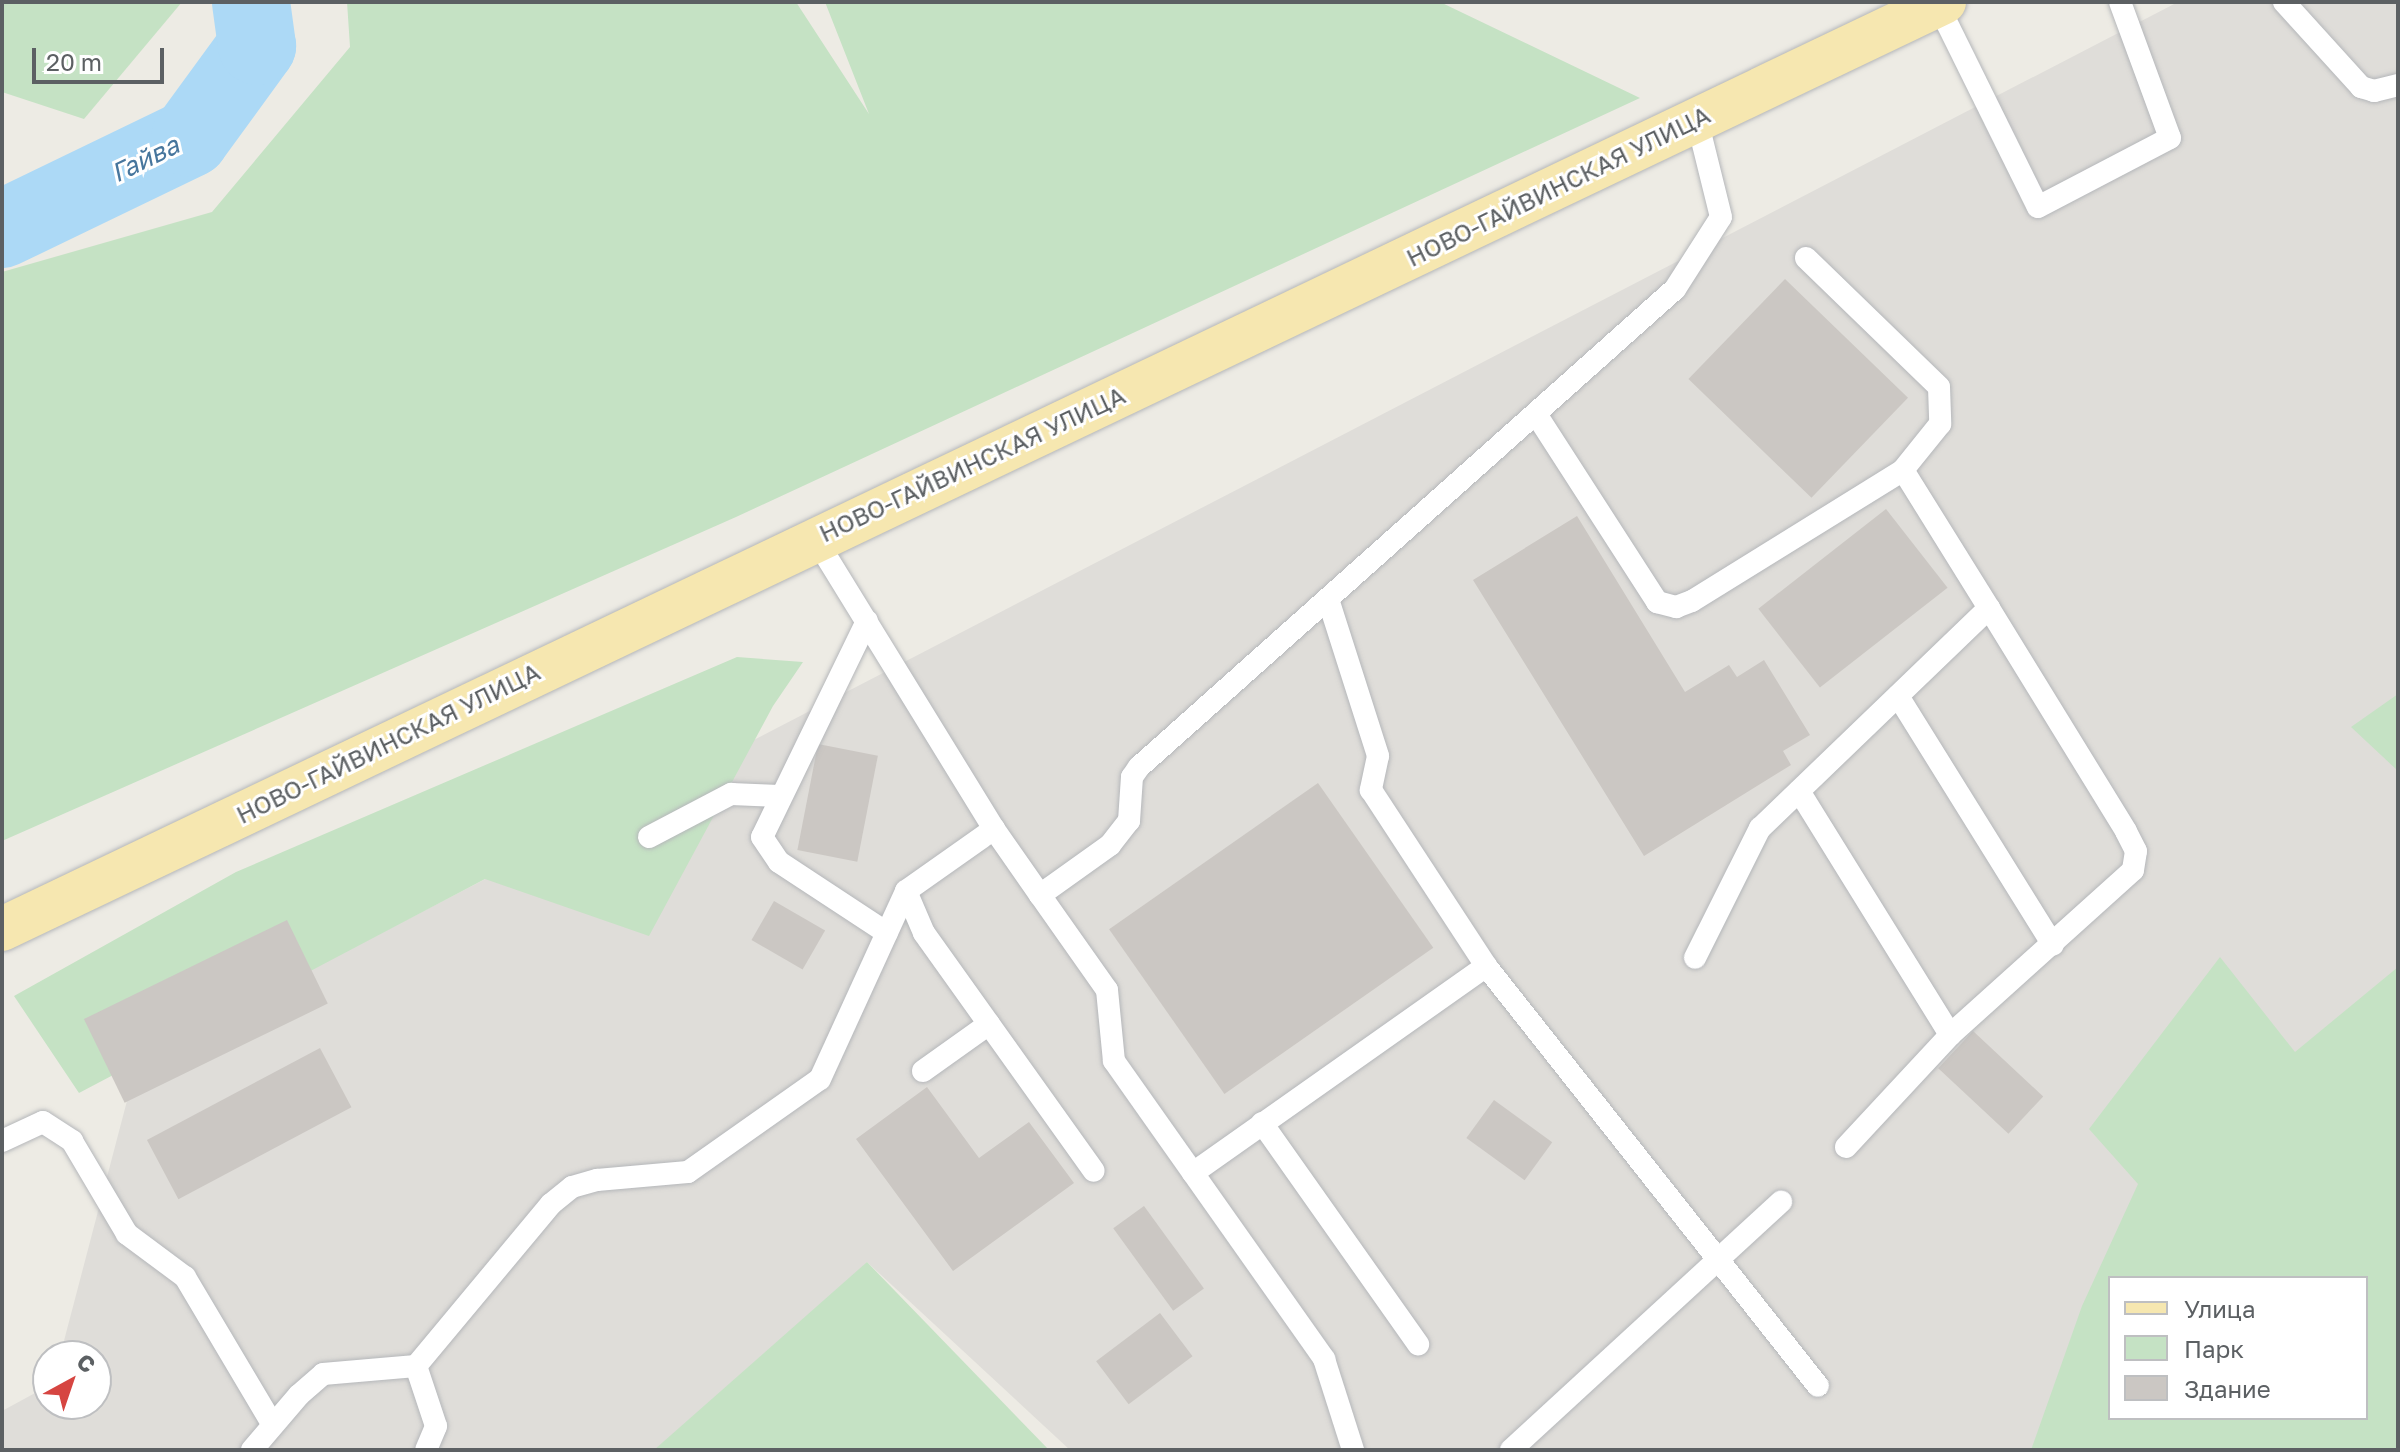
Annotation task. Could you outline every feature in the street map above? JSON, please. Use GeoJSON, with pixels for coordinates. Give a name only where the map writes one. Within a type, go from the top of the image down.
{"type":"FeatureCollection","features":[{"type":"Feature","properties":{"kind":"main road","name":"НОВО-ГАЙВИНСКАЯ УЛИЦА"},"geometry":{"type":"LineString","coordinates":[[2,929],[815,538],[1941,4]]}},
{"type":"Feature","properties":{"kind":"lane"},"geometry":{"type":"LineString","coordinates":[[1941,4],[2038,207],[2170,138],[2120,2]]}},
{"type":"Feature","properties":{"kind":"lane"},"geometry":{"type":"LineString","coordinates":[[2284,2],[2361,87],[2374,91],[2398,85]]}},
{"type":"Feature","properties":{"kind":"lane"},"geometry":{"type":"LineString","coordinates":[[1040,895],[1121,834],[1129,821],[1132,777],[1139,767],[1675,289],[1721,217],[1697,120]]}},
{"type":"Feature","properties":{"kind":"lane"},"geometry":{"type":"LineString","coordinates":[[1536,414],[1641,585],[1657,602],[1676,607],[1903,470],[1940,424],[1939,387],[1806,258]]}},
{"type":"Feature","properties":{"kind":"lane"},"geometry":{"type":"LineString","coordinates":[[1846,1147],[1950,1035],[2118,887],[2133,870],[2136,851],[1903,470]]}},
{"type":"Feature","properties":{"kind":"lane"},"geometry":{"type":"LineString","coordinates":[[815,538],[994,829],[1107,990],[1114,1061],[1324,1359],[1353,1450]]}},
{"type":"Feature","properties":{"kind":"lane"},"geometry":{"type":"LineString","coordinates":[[1328,599],[1378,756],[1371,790],[1486,966],[1818,1386]]}},
{"type":"Feature","properties":{"kind":"lane"},"geometry":{"type":"LineString","coordinates":[[1695,958],[1760,828],[1989,608]]}},
{"type":"Feature","properties":{"kind":"lane"},"geometry":{"type":"LineString","coordinates":[[867,621],[765,824],[766,849],[887,933]]}},
{"type":"Feature","properties":{"kind":"lane"},"geometry":{"type":"LineString","coordinates":[[1898,696],[2053,945]]}},
{"type":"Feature","properties":{"kind":"lane"},"geometry":{"type":"LineString","coordinates":[[1799,791],[1950,1035]]}},
{"type":"Feature","properties":{"kind":"lane"},"geometry":{"type":"LineString","coordinates":[[649,837],[731,794],[779,796]]}},
{"type":"Feature","properties":{"kind":"lane"},"geometry":{"type":"LineString","coordinates":[[252,1450],[323,1374],[416,1366],[551,1204],[572,1187],[688,1172],[820,1079],[906,891],[994,829]]}},
{"type":"Feature","properties":{"kind":"lane"},"geometry":{"type":"LineString","coordinates":[[906,891],[924,933],[1094,1171]]}},
{"type":"Feature","properties":{"kind":"lane"},"geometry":{"type":"LineString","coordinates":[[1193,1173],[1486,966]]}},
{"type":"Feature","properties":{"kind":"lane"},"geometry":{"type":"LineString","coordinates":[[923,1071],[989,1024]]}},
{"type":"Feature","properties":{"kind":"lane"},"geometry":{"type":"LineString","coordinates":[[2,1141],[43,1122],[72,1141],[127,1234],[185,1277],[273,1425]]}},
{"type":"Feature","properties":{"kind":"lane"},"geometry":{"type":"LineString","coordinates":[[1262,1123],[1418,1344]]}},
{"type":"Feature","properties":{"kind":"lane"},"geometry":{"type":"LineString","coordinates":[[1511,1450],[1781,1202]]}},
{"type":"Feature","properties":{"kind":"lane"},"geometry":{"type":"LineString","coordinates":[[416,1366],[436,1426],[426,1450]]}},
{"type":"Feature","properties":{"kind":"shaded area"},"geometry":{"type":"Polygon","coordinates":[[[2178,2],[2398,2],[2398,1450],[1070,1450],[867,1262],[708,1450],[2,1450],[2,1411],[32,1395],[32,1420],[112,1420],[112,1340],[64,1340],[138,1059],[2178,2]]]}},
{"type":"Feature","properties":{"kind":"green space"},"geometry":{"type":"Polygon","coordinates":[[[2,2],[182,2],[84,119],[2,92],[2,2]]]}},
{"type":"Feature","properties":{"kind":"green space"},"geometry":{"type":"Polygon","coordinates":[[[347,2],[796,2],[869,114],[825,2],[1440,2],[1640,98],[736,517],[2,841],[2,272],[212,212],[350,47],[347,2]]]}},
{"type":"Feature","properties":{"kind":"green space"},"geometry":{"type":"Polygon","coordinates":[[[737,657],[803,662],[773,706],[649,936],[485,879],[79,1093],[14,996],[236,872],[737,657]]]}},
{"type":"Feature","properties":{"kind":"green space"},"geometry":{"type":"Polygon","coordinates":[[[2398,694],[2398,771],[2351,727],[2398,694]]]}},
{"type":"Feature","properties":{"kind":"green space"},"geometry":{"type":"Polygon","coordinates":[[[2220,957],[2295,1052],[2398,967],[2398,1450],[2031,1450],[2082,1306],[2138,1184],[2089,1129],[2220,957]]]}},
{"type":"Feature","properties":{"kind":"green space"},"geometry":{"type":"Polygon","coordinates":[[[867,1262],[1049,1450],[654,1450],[867,1262]]]}},
{"type":"Feature","properties":{"kind":"building"},"geometry":{"type":"Polygon","coordinates":[[[1785,279],[1908,398],[1811,498],[1688,379],[1785,279]]]}},
{"type":"Feature","properties":{"kind":"building"},"geometry":{"type":"Polygon","coordinates":[[[1886,509],[1948,588],[1820,688],[1758,609],[1886,509]]]}},
{"type":"Feature","properties":{"kind":"building"},"geometry":{"type":"Polygon","coordinates":[[[1577,516],[1685,692],[1729,665],[1737,677],[1764,660],[1810,735],[1783,751],[1791,765],[1644,856],[1473,580],[1577,516]]]}},
{"type":"Feature","properties":{"kind":"building"},"geometry":{"type":"Polygon","coordinates":[[[818,744],[878,756],[857,862],[797,850],[818,744]]]}},
{"type":"Feature","properties":{"kind":"building"},"geometry":{"type":"Polygon","coordinates":[[[1318,783],[1433,948],[1224,1094],[1109,929],[1318,783]]]}},
{"type":"Feature","properties":{"kind":"building"},"geometry":{"type":"Polygon","coordinates":[[[774,901],[825,930],[803,969],[752,940],[774,901]]]}},
{"type":"Feature","properties":{"kind":"building"},"geometry":{"type":"Polygon","coordinates":[[[287,920],[328,1004],[125,1103],[84,1019],[287,920]]]}},
{"type":"Feature","properties":{"kind":"building"},"geometry":{"type":"Polygon","coordinates":[[[1973,1031],[2043,1096],[2008,1134],[1938,1068],[1973,1031]]]}},
{"type":"Feature","properties":{"kind":"building"},"geometry":{"type":"Polygon","coordinates":[[[320,1048],[351,1107],[178,1199],[147,1140],[320,1048]]]}},
{"type":"Feature","properties":{"kind":"building"},"geometry":{"type":"Polygon","coordinates":[[[927,1087],[979,1158],[1029,1122],[1074,1183],[953,1271],[856,1139],[927,1087]]]}},
{"type":"Feature","properties":{"kind":"building"},"geometry":{"type":"Polygon","coordinates":[[[1494,1100],[1552,1142],[1525,1180],[1466,1138],[1494,1100]]]}},
{"type":"Feature","properties":{"kind":"building"},"geometry":{"type":"Polygon","coordinates":[[[1144,1206],[1204,1289],[1173,1311],[1113,1228],[1144,1206]]]}},
{"type":"Feature","properties":{"kind":"building"},"geometry":{"type":"Polygon","coordinates":[[[1160,1313],[1192,1356],[1129,1404],[1096,1361],[1160,1313]]]}},
{"type":"Feature","properties":{"kind":"waterway","name":"Гайва"},"geometry":{"type":"LineString","coordinates":[[2,229],[190,138],[257,46],[251,2]]}}]}
